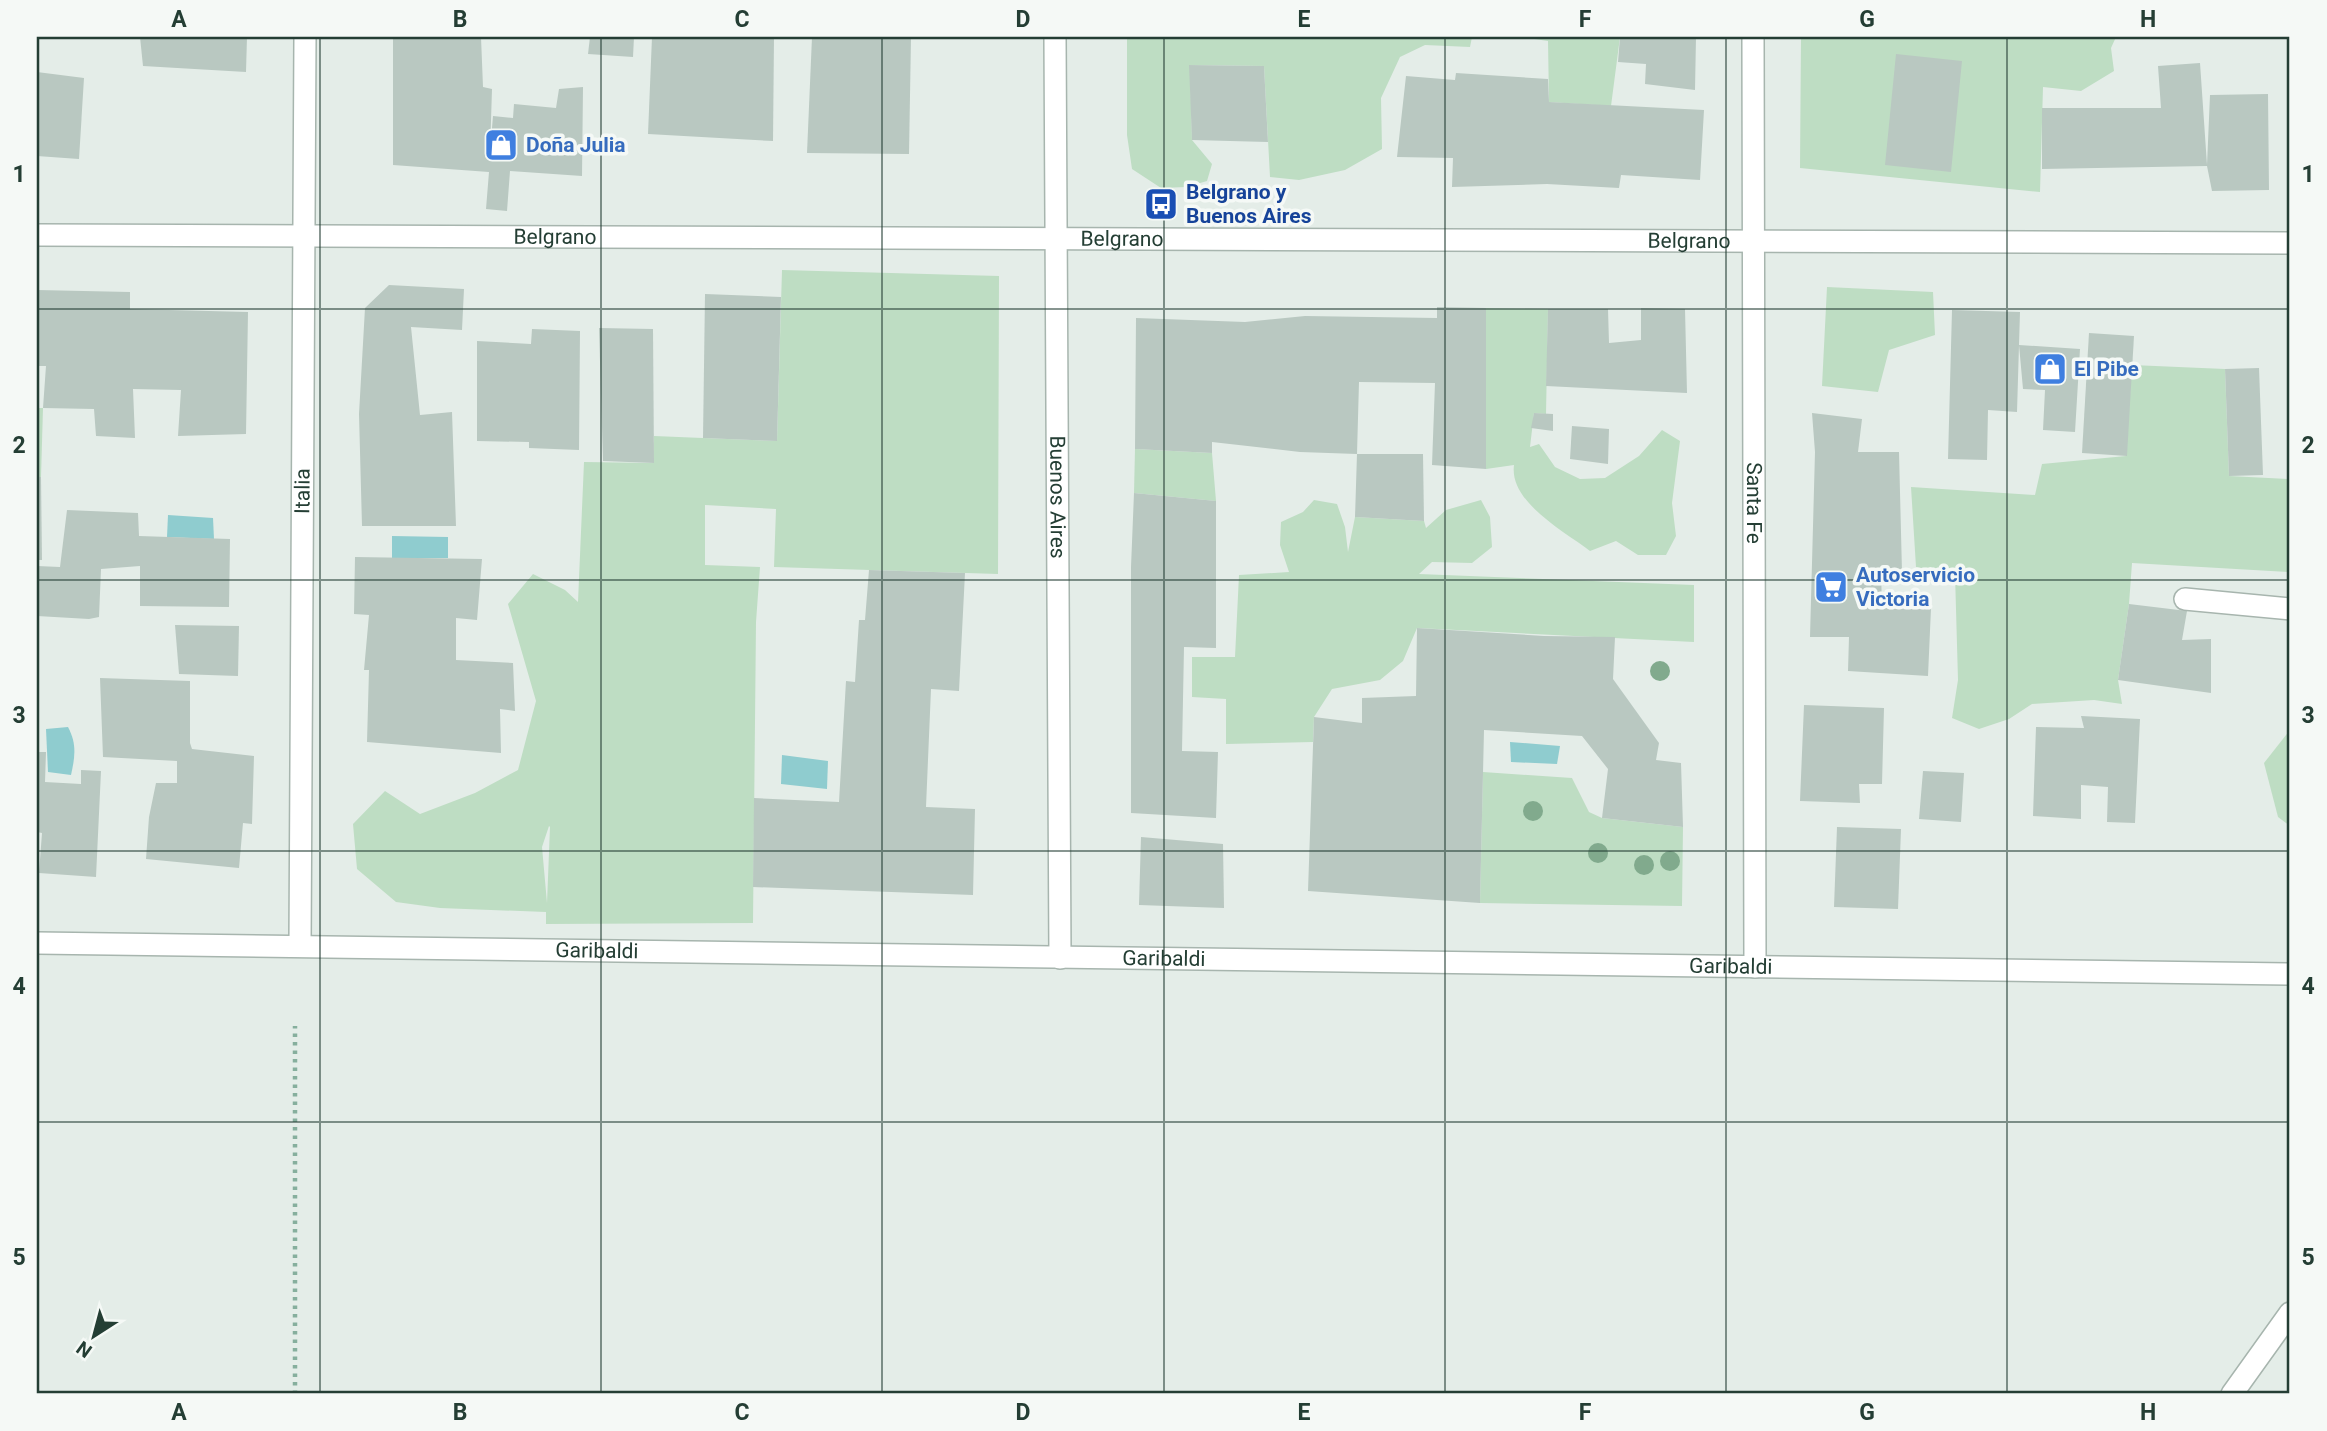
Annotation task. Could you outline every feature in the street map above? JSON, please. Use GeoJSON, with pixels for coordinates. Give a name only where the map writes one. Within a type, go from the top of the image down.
{"type":"FeatureCollection","features":[{"type":"Feature","properties":{"kind":"street","name":"Italia"},"geometry":{"type":"LineString","coordinates":[[300,947],[305,37]]}},
{"type":"Feature","properties":{"kind":"street","name":"Buenos Aires"},"geometry":{"type":"LineString","coordinates":[[1055,37],[1060,957]]}},
{"type":"Feature","properties":{"kind":"street","name":"Santa Fe"},"geometry":{"type":"LineString","coordinates":[[1753,37],[1755,967]]}},
{"type":"Feature","properties":{"kind":"street","name":"Belgrano"},"geometry":{"type":"LineString","coordinates":[[37,235],[2290,243]]}},
{"type":"Feature","properties":{"kind":"street"},"geometry":{"type":"LineString","coordinates":[[2185,599],[2290,609]]}},
{"type":"Feature","properties":{"kind":"street","name":"Garibaldi"},"geometry":{"type":"LineString","coordinates":[[37,943],[2290,974]]}},
{"type":"Feature","properties":{"kind":"street"},"geometry":{"type":"LineString","coordinates":[[2232,1394],[2290,1313]]}},
{"type":"Feature","properties":{"kind":"path"},"geometry":{"type":"LineString","coordinates":[[295,1026],[295,1394]]}},
{"type":"Feature","properties":{"kind":"green space"},"geometry":{"type":"Polygon","coordinates":[[[1127,37],[1472,37],[1470,47],[1425,45],[1400,57],[1381,98],[1382,149],[1345,170],[1299,180],[1270,177],[1264,66],[1190,65],[1192,140],[1212,164],[1207,181],[1186,187],[1161,188],[1132,169],[1127,135],[1127,37]]]}},
{"type":"Feature","properties":{"kind":"green space"},"geometry":{"type":"Polygon","coordinates":[[[1521,37],[1620,37],[1611,106],[1549,102],[1548,41],[1521,37]]]}},
{"type":"Feature","properties":{"kind":"green space"},"geometry":{"type":"Polygon","coordinates":[[[1801,37],[2116,37],[2111,48],[2114,71],[2081,91],[2043,87],[2040,192],[1800,168],[1801,37]]]}},
{"type":"Feature","properties":{"kind":"green space"},"geometry":{"type":"Polygon","coordinates":[[[782,270],[999,276],[998,574],[774,567],[776,509],[705,505],[705,565],[760,567],[756,622],[753,923],[546,924],[546,912],[440,908],[396,902],[357,869],[353,824],[385,791],[420,814],[475,793],[518,770],[536,701],[508,604],[533,574],[565,590],[578,602],[584,462],[653,463],[654,436],[777,441],[782,270]],[[550,827],[542,847],[547,903],[550,827]]]}},
{"type":"Feature","properties":{"kind":"green space"},"geometry":{"type":"Polygon","coordinates":[[[1827,287],[1933,292],[1935,335],[1889,350],[1878,392],[1822,386],[1827,287]]]}},
{"type":"Feature","properties":{"kind":"green space"},"geometry":{"type":"Polygon","coordinates":[[[1486,308],[1548,309],[1546,414],[1534,413],[1530,447],[1539,444],[1555,467],[1580,479],[1605,478],[1639,456],[1662,430],[1680,441],[1672,503],[1676,536],[1666,555],[1638,555],[1616,541],[1590,551],[1553,525],[1529,503],[1520,491],[1514,465],[1486,469],[1486,308]]]}},
{"type":"Feature","properties":{"kind":"green space"},"geometry":{"type":"Polygon","coordinates":[[[2132,365],[2225,369],[2229,476],[2290,479],[2290,572],[2132,563],[2118,680],[2122,704],[2094,700],[2032,704],[2009,719],[1979,729],[1952,718],[1958,680],[1955,574],[1916,567],[1911,487],[2035,495],[2042,464],[2126,456],[2132,365]]]}},
{"type":"Feature","properties":{"kind":"green space"},"geometry":{"type":"Polygon","coordinates":[[[37,408],[43,408],[41,477],[37,477],[37,408]]]}},
{"type":"Feature","properties":{"kind":"green space"},"geometry":{"type":"Polygon","coordinates":[[[1135,449],[1212,453],[1216,501],[1134,493],[1135,449]]]}},
{"type":"Feature","properties":{"kind":"green space"},"geometry":{"type":"Polygon","coordinates":[[[1314,500],[1337,504],[1345,527],[1348,552],[1355,517],[1424,521],[1426,528],[1446,510],[1481,500],[1490,517],[1492,547],[1472,563],[1432,562],[1419,574],[1694,585],[1694,642],[1417,628],[1403,661],[1380,680],[1332,689],[1314,717],[1313,742],[1226,744],[1226,699],[1192,697],[1192,657],[1235,657],[1239,575],[1289,572],[1280,545],[1281,522],[1303,512],[1314,500]]]}},
{"type":"Feature","properties":{"kind":"green space"},"geometry":{"type":"Polygon","coordinates":[[[2290,730],[2290,826],[2278,817],[2264,763],[2290,730]]]}},
{"type":"Feature","properties":{"kind":"green space"},"geometry":{"type":"Polygon","coordinates":[[[1483,772],[1572,778],[1589,812],[1602,818],[1683,827],[1682,906],[1480,903],[1483,772]]]}},
{"type":"Feature","properties":{"kind":"water"},"geometry":{"type":"Polygon","coordinates":[[[168,515],[213,518],[214,539],[167,537],[168,515]]]}},
{"type":"Feature","properties":{"kind":"water"},"geometry":{"type":"Polygon","coordinates":[[[392,536],[448,537],[448,558],[392,558],[392,536]]]}},
{"type":"Feature","properties":{"kind":"water"},"geometry":{"type":"Polygon","coordinates":[[[68,727],[74,751],[71,775],[48,772],[46,729],[68,727]]]}},
{"type":"Feature","properties":{"kind":"water"},"geometry":{"type":"Polygon","coordinates":[[[1510,742],[1560,746],[1557,764],[1511,762],[1510,742]]]}},
{"type":"Feature","properties":{"kind":"water"},"geometry":{"type":"Polygon","coordinates":[[[782,755],[828,761],[827,789],[781,784],[782,755]]]}},
{"type":"Feature","properties":{"kind":"building"},"geometry":{"type":"Polygon","coordinates":[[[140,37],[247,37],[246,72],[143,66],[140,37]]]}},
{"type":"Feature","properties":{"kind":"building"},"geometry":{"type":"Polygon","coordinates":[[[393,37],[481,37],[483,87],[492,89],[490,152],[493,116],[513,118],[514,104],[556,108],[559,89],[583,87],[582,176],[510,171],[507,211],[486,209],[489,172],[393,165],[393,37]]]}},
{"type":"Feature","properties":{"kind":"building"},"geometry":{"type":"Polygon","coordinates":[[[590,37],[634,37],[633,57],[588,54],[590,37]]]}},
{"type":"Feature","properties":{"kind":"building"},"geometry":{"type":"Polygon","coordinates":[[[652,37],[774,37],[773,141],[648,134],[652,37]]]}},
{"type":"Feature","properties":{"kind":"building"},"geometry":{"type":"Polygon","coordinates":[[[812,37],[911,37],[909,154],[807,153],[812,37]]]}},
{"type":"Feature","properties":{"kind":"building"},"geometry":{"type":"Polygon","coordinates":[[[1620,37],[1696,37],[1695,90],[1645,84],[1646,64],[1618,62],[1620,37]]]}},
{"type":"Feature","properties":{"kind":"building"},"geometry":{"type":"Polygon","coordinates":[[[1896,54],[1962,61],[1951,172],[1885,165],[1896,54]]]}},
{"type":"Feature","properties":{"kind":"building"},"geometry":{"type":"Polygon","coordinates":[[[2200,63],[2207,165],[2210,95],[2268,94],[2269,190],[2212,191],[2207,166],[2042,169],[2042,108],[2161,108],[2158,66],[2200,63]]]}},
{"type":"Feature","properties":{"kind":"building"},"geometry":{"type":"Polygon","coordinates":[[[1189,65],[1264,66],[1268,142],[1192,140],[1189,65]]]}},
{"type":"Feature","properties":{"kind":"building"},"geometry":{"type":"Polygon","coordinates":[[[37,72],[84,78],[79,159],[37,156],[37,72]]]}},
{"type":"Feature","properties":{"kind":"building"},"geometry":{"type":"Polygon","coordinates":[[[1456,73],[1548,79],[1549,102],[1704,110],[1700,180],[1621,175],[1619,188],[1547,184],[1452,187],[1453,158],[1397,157],[1406,76],[1455,80],[1456,73]]]}},
{"type":"Feature","properties":{"kind":"building"},"geometry":{"type":"Polygon","coordinates":[[[389,285],[464,289],[462,330],[411,327],[420,415],[452,412],[456,526],[362,526],[359,414],[365,308],[389,285]]]}},
{"type":"Feature","properties":{"kind":"building"},"geometry":{"type":"Polygon","coordinates":[[[37,290],[130,292],[130,309],[248,312],[246,434],[178,436],[181,390],[133,389],[135,438],[96,436],[94,409],[43,408],[46,366],[37,366],[37,290]]]}},
{"type":"Feature","properties":{"kind":"building"},"geometry":{"type":"Polygon","coordinates":[[[705,294],[781,297],[777,441],[703,438],[705,294]]]}},
{"type":"Feature","properties":{"kind":"building"},"geometry":{"type":"Polygon","coordinates":[[[1437,307],[1486,308],[1486,469],[1432,465],[1435,383],[1359,382],[1357,454],[1300,452],[1212,442],[1212,453],[1135,449],[1136,318],[1245,322],[1305,316],[1437,318],[1437,307]]]}},
{"type":"Feature","properties":{"kind":"building"},"geometry":{"type":"Polygon","coordinates":[[[1641,308],[1685,309],[1687,393],[1546,386],[1548,309],[1608,309],[1609,343],[1641,340],[1641,308]]]}},
{"type":"Feature","properties":{"kind":"building"},"geometry":{"type":"Polygon","coordinates":[[[1952,310],[2020,312],[2017,412],[1988,410],[1987,460],[1948,459],[1952,310]]]}},
{"type":"Feature","properties":{"kind":"building"},"geometry":{"type":"Polygon","coordinates":[[[599,328],[653,329],[654,463],[603,461],[599,328]]]}},
{"type":"Feature","properties":{"kind":"building"},"geometry":{"type":"Polygon","coordinates":[[[532,329],[580,331],[579,450],[529,448],[529,442],[477,441],[477,341],[531,344],[532,329]]]}},
{"type":"Feature","properties":{"kind":"building"},"geometry":{"type":"Polygon","coordinates":[[[2089,333],[2134,336],[2127,456],[2082,453],[2089,333]]]}},
{"type":"Feature","properties":{"kind":"building","name":"El Pibe"},"geometry":{"type":"Polygon","coordinates":[[[2019,345],[2080,349],[2075,432],[2043,430],[2045,390],[2023,389],[2019,345]]]}},
{"type":"Feature","properties":{"kind":"building"},"geometry":{"type":"Polygon","coordinates":[[[2259,368],[2263,475],[2229,476],[2225,369],[2259,368]]]}},
{"type":"Feature","properties":{"kind":"building"},"geometry":{"type":"Polygon","coordinates":[[[1534,413],[1553,414],[1553,431],[1531,428],[1534,413]]]}},
{"type":"Feature","properties":{"kind":"building"},"geometry":{"type":"Polygon","coordinates":[[[1812,413],[1862,419],[1858,452],[1899,452],[1902,572],[1881,572],[1882,607],[1931,608],[1928,676],[1848,671],[1849,637],[1810,637],[1815,452],[1812,413]]]}},
{"type":"Feature","properties":{"kind":"building"},"geometry":{"type":"Polygon","coordinates":[[[1572,426],[1609,429],[1608,464],[1570,459],[1572,426]]]}},
{"type":"Feature","properties":{"kind":"building"},"geometry":{"type":"Polygon","coordinates":[[[1357,454],[1423,454],[1424,521],[1355,517],[1357,454]]]}},
{"type":"Feature","properties":{"kind":"building"},"geometry":{"type":"Polygon","coordinates":[[[37,477],[41,477],[42,560],[37,560],[37,477]]]}},
{"type":"Feature","properties":{"kind":"building"},"geometry":{"type":"Polygon","coordinates":[[[1134,493],[1216,501],[1216,648],[1184,647],[1182,751],[1218,752],[1216,818],[1131,813],[1131,567],[1134,493]]]}},
{"type":"Feature","properties":{"kind":"building"},"geometry":{"type":"Polygon","coordinates":[[[67,510],[138,513],[139,536],[230,539],[229,607],[140,606],[140,566],[101,569],[99,617],[89,619],[37,616],[37,566],[60,567],[67,510]]]}},
{"type":"Feature","properties":{"kind":"building"},"geometry":{"type":"Polygon","coordinates":[[[355,557],[482,559],[477,620],[456,618],[456,660],[513,663],[515,711],[500,709],[501,753],[367,742],[369,670],[364,670],[369,615],[354,614],[355,557]]]}},
{"type":"Feature","properties":{"kind":"building"},"geometry":{"type":"Polygon","coordinates":[[[869,570],[965,573],[959,691],[931,689],[926,807],[975,809],[973,895],[753,887],[754,798],[839,802],[846,681],[855,682],[859,620],[865,620],[869,570]]]}},
{"type":"Feature","properties":{"kind":"building"},"geometry":{"type":"Polygon","coordinates":[[[2129,604],[2187,611],[2182,640],[2211,639],[2211,693],[2118,680],[2129,604]]]}},
{"type":"Feature","properties":{"kind":"building"},"geometry":{"type":"Polygon","coordinates":[[[175,625],[239,626],[238,676],[179,674],[175,625]]]}},
{"type":"Feature","properties":{"kind":"building"},"geometry":{"type":"Polygon","coordinates":[[[1417,628],[1544,636],[1615,637],[1613,679],[1659,743],[1656,760],[1681,763],[1683,827],[1602,818],[1608,769],[1582,736],[1484,730],[1480,903],[1308,891],[1314,717],[1362,723],[1362,698],[1416,696],[1417,628]]]}},
{"type":"Feature","properties":{"kind":"building"},"geometry":{"type":"Polygon","coordinates":[[[100,678],[190,681],[192,749],[254,756],[252,824],[243,823],[239,868],[146,859],[149,817],[156,783],[177,783],[177,761],[103,757],[100,678]]]}},
{"type":"Feature","properties":{"kind":"building"},"geometry":{"type":"Polygon","coordinates":[[[1804,705],[1884,708],[1882,784],[1859,784],[1860,803],[1800,801],[1804,705]]]}},
{"type":"Feature","properties":{"kind":"building"},"geometry":{"type":"Polygon","coordinates":[[[2081,716],[2140,719],[2135,823],[2107,822],[2108,787],[2081,785],[2081,819],[2033,816],[2036,727],[2084,728],[2081,716]]]}},
{"type":"Feature","properties":{"kind":"building"},"geometry":{"type":"Polygon","coordinates":[[[37,752],[46,752],[45,782],[81,784],[81,770],[101,771],[96,877],[39,873],[42,833],[37,832],[37,752]]]}},
{"type":"Feature","properties":{"kind":"building"},"geometry":{"type":"Polygon","coordinates":[[[1923,771],[1964,773],[1961,822],[1919,819],[1923,771]]]}},
{"type":"Feature","properties":{"kind":"building"},"geometry":{"type":"Polygon","coordinates":[[[1837,827],[1901,829],[1898,909],[1834,907],[1837,827]]]}},
{"type":"Feature","properties":{"kind":"building"},"geometry":{"type":"Polygon","coordinates":[[[1141,837],[1223,844],[1224,908],[1139,905],[1141,837]]]}},
{"type":"Feature","properties":{"kind":"place","name":"Doña Julia"},"geometry":{"type":"Point","coordinates":[501,145]}},
{"type":"Feature","properties":{"kind":"place","name":"Belgrano y Buenos Aires"},"geometry":{"type":"Point","coordinates":[1161,204]}},
{"type":"Feature","properties":{"kind":"place","name":"El Pibe"},"geometry":{"type":"Point","coordinates":[2050,369]}},
{"type":"Feature","properties":{"kind":"place","name":"Autoservicio Victoria"},"geometry":{"type":"Point","coordinates":[1831,587]}}]}
